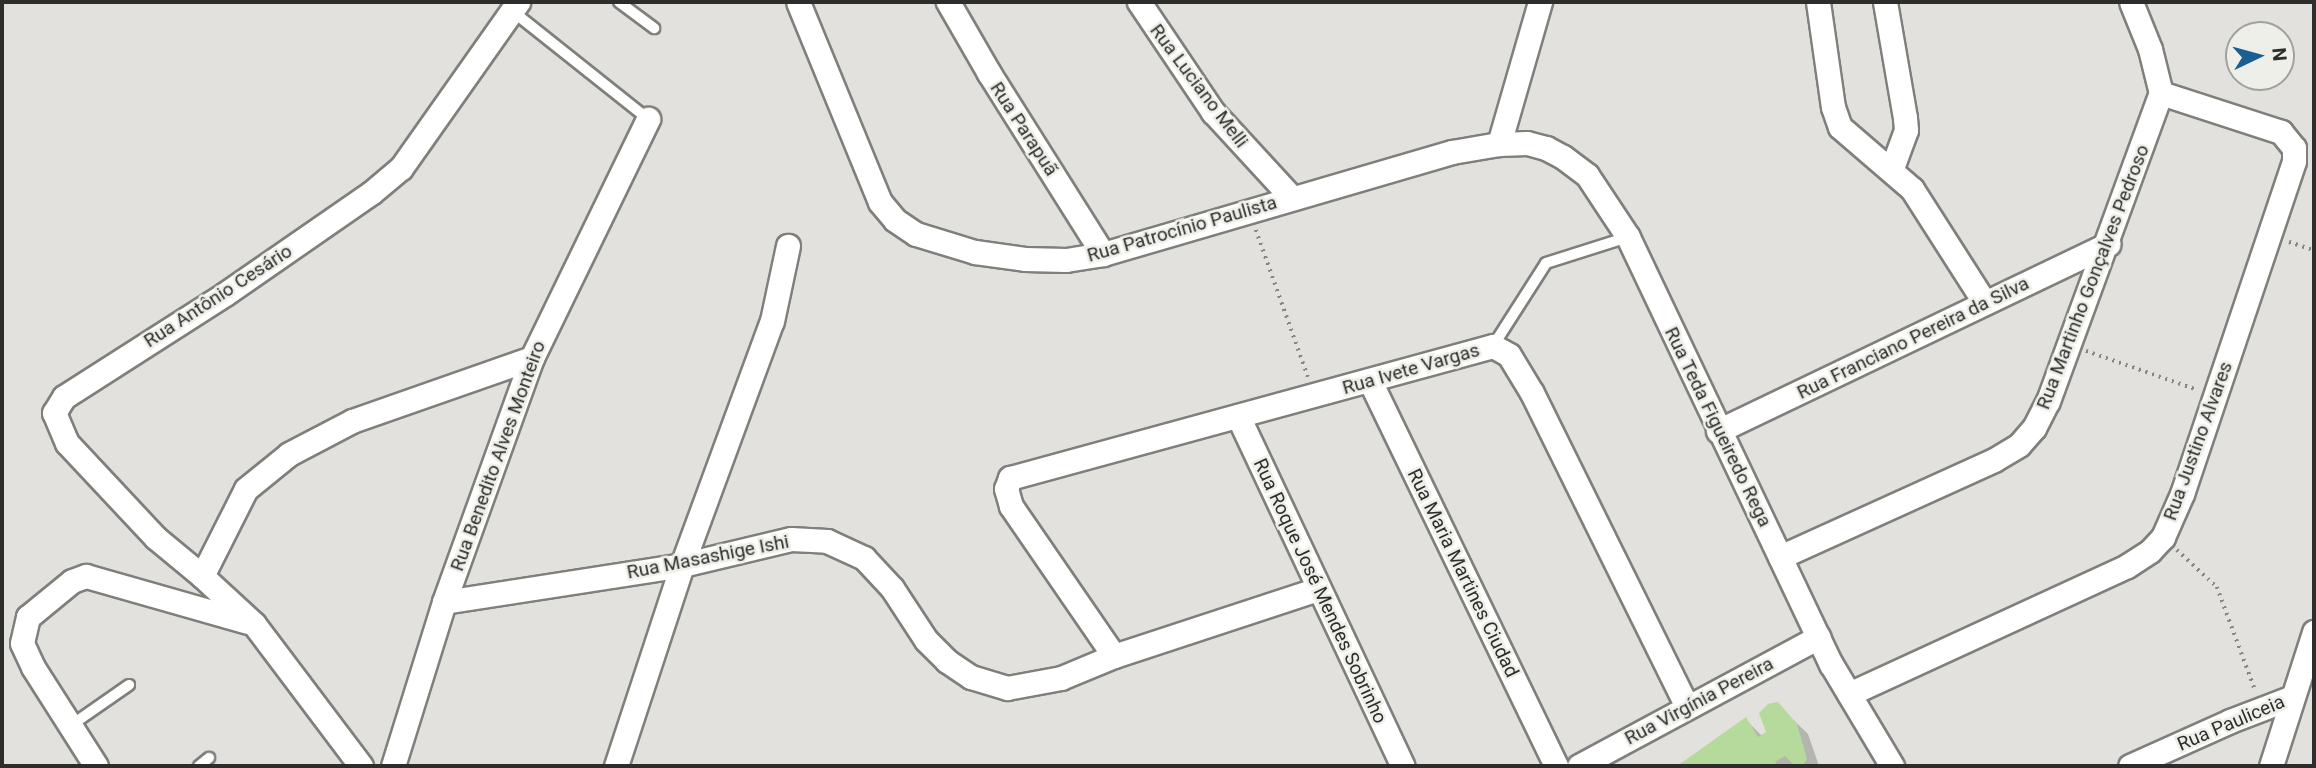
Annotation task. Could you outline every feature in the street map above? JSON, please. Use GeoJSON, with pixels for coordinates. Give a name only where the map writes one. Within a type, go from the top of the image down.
{"type":"FeatureCollection","features":[{"type":"Feature","properties":{"kind":"street","name":"Rua Patrocínio Paulista"},"geometry":{"type":"LineString","coordinates":[[798,2],[876,194],[895,220],[916,234],[975,252],[1025,259],[1066,260],[1103,254],[1452,152],[1499,144]]}},
{"type":"Feature","properties":{"kind":"street","name":"Rua Parapuã"},"geometry":{"type":"LineString","coordinates":[[948,2],[989,73],[1103,254]]}},
{"type":"Feature","properties":{"kind":"street","name":"Rua Luciano Melli"},"geometry":{"type":"LineString","coordinates":[[1139,2],[1213,111],[1292,198]]}},
{"type":"Feature","properties":{"kind":"street"},"geometry":{"type":"LineString","coordinates":[[1499,144],[1540,2]]}},
{"type":"Feature","properties":{"kind":"street"},"geometry":{"type":"LineString","coordinates":[[1818,2],[1833,107],[1840,127],[1892,168],[1912,189],[1985,303]]}},
{"type":"Feature","properties":{"kind":"street"},"geometry":{"type":"LineString","coordinates":[[1885,2],[1906,118],[1906,130],[1892,168]]}},
{"type":"Feature","properties":{"kind":"street"},"geometry":{"type":"LineString","coordinates":[[2131,2],[2150,49],[2161,93]]}},
{"type":"Feature","properties":{"kind":"street","name":"Rua Antônio Cesário"},"geometry":{"type":"LineString","coordinates":[[202,576],[156,538],[67,443],[54,413],[64,397],[225,294],[401,168],[515,6]]}},
{"type":"Feature","properties":{"kind":"street","name":"Rua Justino Alvares"},"geometry":{"type":"LineString","coordinates":[[1849,694],[2127,566],[2150,551],[2163,537],[2182,494],[2294,161],[2289,139],[2281,132],[2161,93]]}},
{"type":"Feature","properties":{"kind":"street","name":"Rua Martinho Gonçalves Pedroso"},"geometry":{"type":"LineString","coordinates":[[1780,557],[1994,460],[2019,445],[2048,401],[2108,244],[2161,93]]}},
{"type":"Feature","properties":{"kind":"street","name":"Rua Benedito Alves Monteiro"},"geometry":{"type":"LineString","coordinates":[[393,766],[444,602],[532,358],[648,119]]}},
{"type":"Feature","properties":{"kind":"street","name":"Rua Teda Figueiredo Rega"},"geometry":{"type":"LineString","coordinates":[[1499,144],[1527,143],[1546,148],[1563,157],[1587,175],[1628,237],[1718,431],[1819,637],[1892,766]]}},
{"type":"Feature","properties":{"kind":"street","name":"Rua Franciano Pereira da Silva"},"geometry":{"type":"LineString","coordinates":[[1718,431],[2108,244]]}},
{"type":"Feature","properties":{"kind":"street"},"geometry":{"type":"LineString","coordinates":[[616,766],[682,565],[772,321],[788,246]]}},
{"type":"Feature","properties":{"kind":"street","name":"Rua Ivete Vargas"},"geometry":{"type":"LineString","coordinates":[[1114,656],[1011,506],[1006,489],[1011,478],[1493,346],[1509,355],[1532,393],[1687,707]]}},
{"type":"Feature","properties":{"kind":"street"},"geometry":{"type":"LineString","coordinates":[[361,766],[254,624],[202,576],[246,489],[289,454],[352,421],[532,358]]}},
{"type":"Feature","properties":{"kind":"street","name":"Rua Maria Martines Ciudad"},"geometry":{"type":"LineString","coordinates":[[1370,381],[1556,766]]}},
{"type":"Feature","properties":{"kind":"street","name":"Rua Roque José Mendes Sobrinho"},"geometry":{"type":"LineString","coordinates":[[1238,416],[1403,766]]}},
{"type":"Feature","properties":{"kind":"street","name":"Rua Masashige Ishi"},"geometry":{"type":"LineString","coordinates":[[444,602],[682,565],[791,539],[827,541],[864,558],[892,588],[926,640],[947,661],[971,677],[1007,688],[1030,686],[1061,678],[1114,656],[1318,589]]}},
{"type":"Feature","properties":{"kind":"street"},"geometry":{"type":"LineString","coordinates":[[96,766],[22,643],[29,617],[72,581],[86,576],[254,624]]}},
{"type":"Feature","properties":{"kind":"street"},"geometry":{"type":"LineString","coordinates":[[2271,766],[2314,632]]}},
{"type":"Feature","properties":{"kind":"street","name":"Rua Virgínia Pereira"},"geometry":{"type":"LineString","coordinates":[[1579,766],[1819,637]]}},
{"type":"Feature","properties":{"kind":"street","name":"Rua Pauliceia"},"geometry":{"type":"LineString","coordinates":[[2130,766],[2293,697]]}},
{"type":"Feature","properties":{"kind":"lane"},"geometry":{"type":"LineString","coordinates":[[619,2],[654,28]]}},
{"type":"Feature","properties":{"kind":"lane"},"geometry":{"type":"LineString","coordinates":[[515,6],[648,119]]}},
{"type":"Feature","properties":{"kind":"lane"},"geometry":{"type":"LineString","coordinates":[[1493,346],[1546,263],[1628,237]]}},
{"type":"Feature","properties":{"kind":"lane"},"geometry":{"type":"LineString","coordinates":[[70,726],[129,685]]}},
{"type":"Feature","properties":{"kind":"lane"},"geometry":{"type":"LineString","coordinates":[[199,766],[209,758]]}},
{"type":"Feature","properties":{"kind":"path"},"geometry":{"type":"LineString","coordinates":[[1250,212],[1315,396]]}},
{"type":"Feature","properties":{"kind":"path"},"geometry":{"type":"LineString","coordinates":[[2270,236],[2314,250]]}},
{"type":"Feature","properties":{"kind":"path"},"geometry":{"type":"LineString","coordinates":[[2068,345],[2215,396]]}},
{"type":"Feature","properties":{"kind":"path"},"geometry":{"type":"LineString","coordinates":[[2163,537],[2217,587],[2262,709]]}},
{"type":"Feature","properties":{"kind":"building"},"geometry":{"type":"Polygon","coordinates":[[[1778,702],[1797,724],[1807,759],[1803,765],[1793,764],[1785,756],[1775,762],[1778,766],[1677,766],[1746,717],[1758,737],[1766,732],[1759,713],[1768,704],[1778,702]]]}}]}
